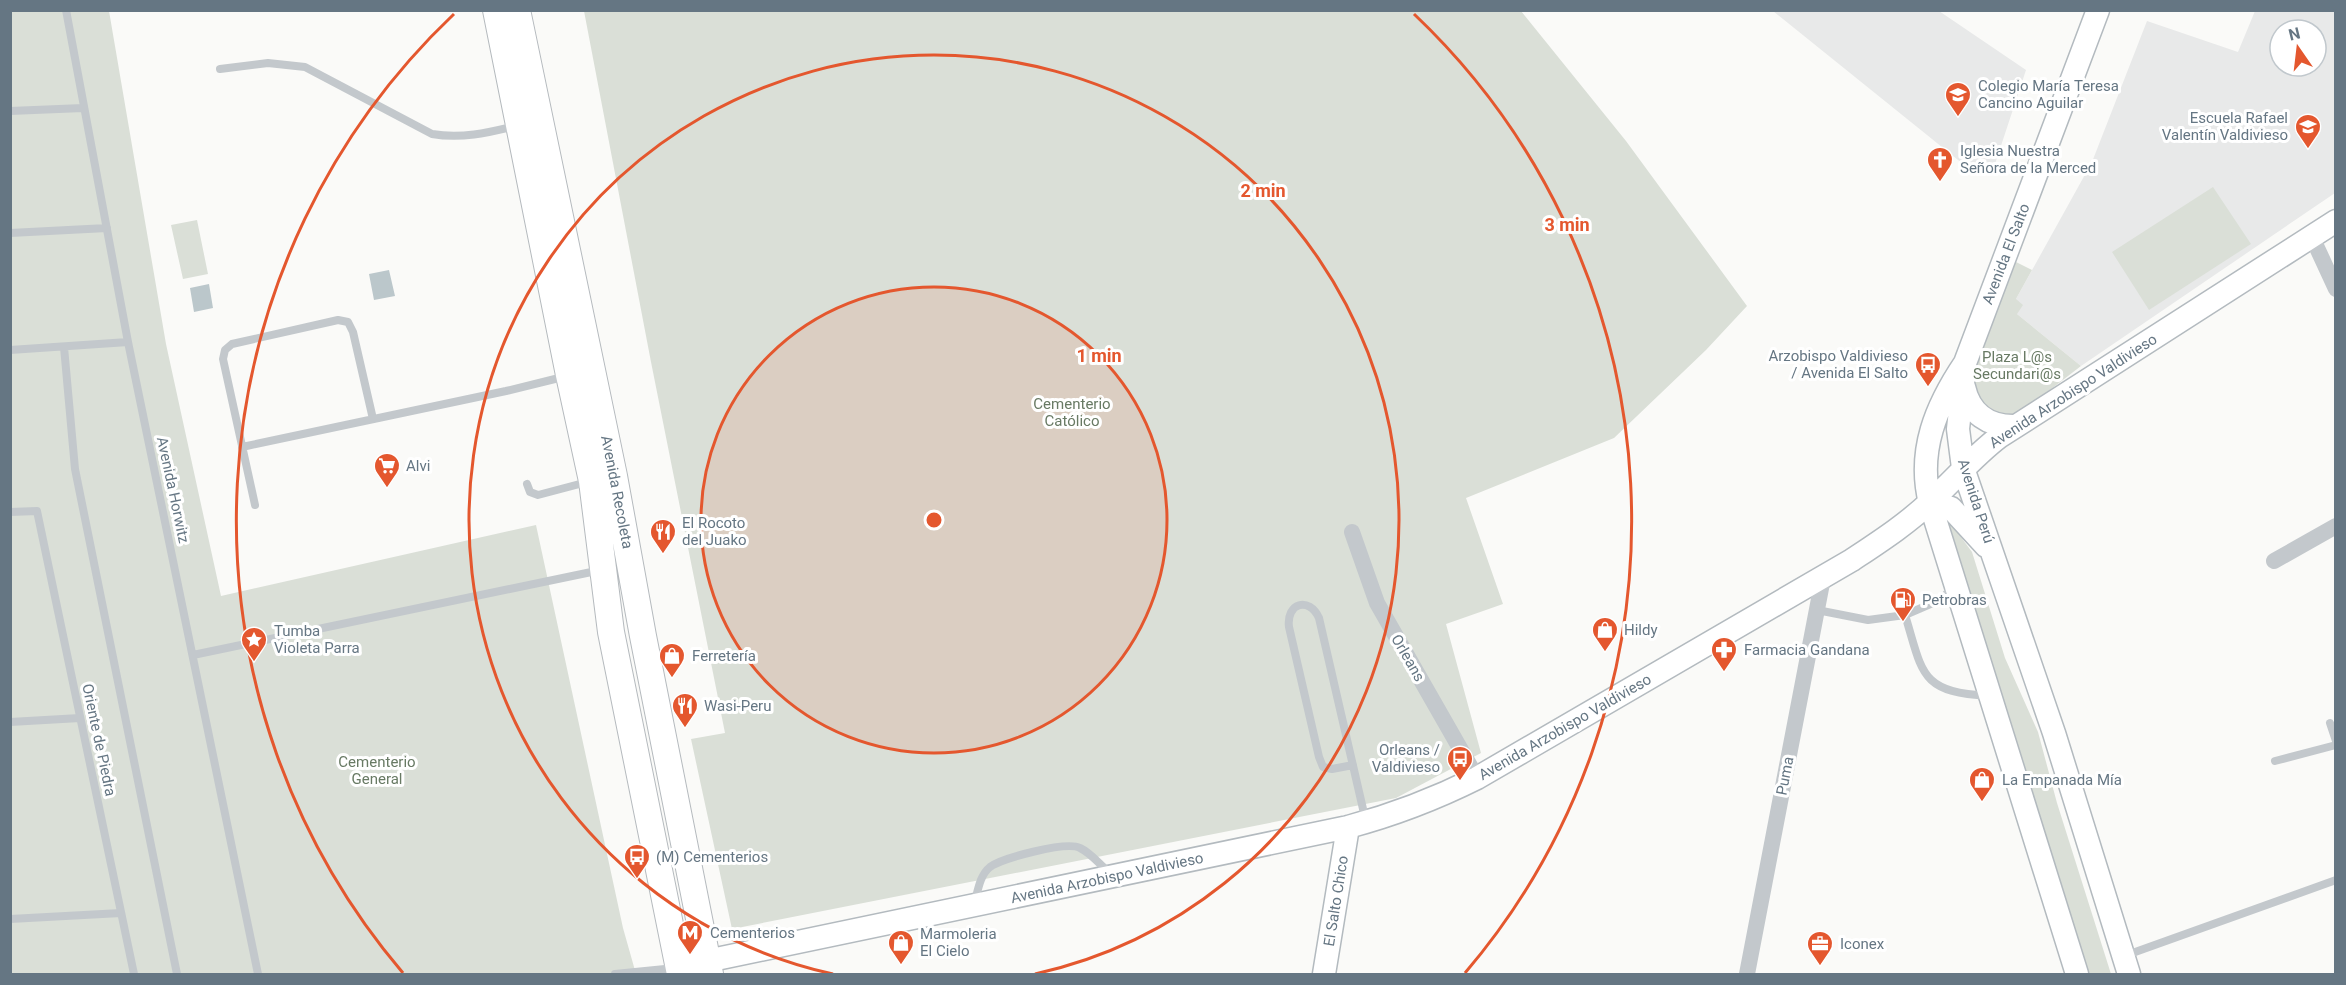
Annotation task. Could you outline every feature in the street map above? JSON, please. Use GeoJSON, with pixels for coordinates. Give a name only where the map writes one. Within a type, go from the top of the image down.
{"type":"FeatureCollection","features":[{"type":"Feature","properties":{"kind":"main road","name":"Avenida Recoleta"},"geometry":{"type":"LineString","coordinates":[[496,10],[592,481],[617,664],[673,972]]}},
{"type":"Feature","properties":{"kind":"main road","name":"Avenida Recoleta"},"geometry":{"type":"LineString","coordinates":[[517,10],[612,465],[643,636],[709,968]]}},
{"type":"Feature","properties":{"kind":"main road","name":"Avenida El Salto"},"geometry":{"type":"LineString","coordinates":[[1965,363],[2098,10]]}},
{"type":"Feature","properties":{"kind":"main road","name":"Avenida Arzobispo Valdivieso"},"geometry":{"type":"LineString","coordinates":[[673,972],[709,968],[974,906],[1357,824],[1424,803],[1477,778],[1823,578],[1878,543],[1930,503],[1986,447],[2336,221]]}},
{"type":"Feature","properties":{"kind":"main road","name":"Avenida Perú"},"geometry":{"type":"LineString","coordinates":[[1965,363],[1958,429],[1963,468],[1995,555],[2054,734],[2126,965]]}},
{"type":"Feature","properties":{"kind":"main road"},"geometry":{"type":"LineString","coordinates":[[1965,363],[1948,389],[1931,428],[1924,468],[1930,503],[2077,975]]}},
{"type":"Feature","properties":{"kind":"main road"},"geometry":{"type":"LineString","coordinates":[[1964,387],[1969,404],[1981,418],[1992,424],[2016,426]]}},
{"type":"Feature","properties":{"kind":"main road"},"geometry":{"type":"LineString","coordinates":[[1930,503],[1946,506],[1958,514],[1995,555]]}},
{"type":"Feature","properties":{"kind":"main road","name":"El Salto Chico"},"geometry":{"type":"LineString","coordinates":[[1324,975],[1357,824]]}},
{"type":"Feature","properties":{"kind":"street"},"geometry":{"type":"LineString","coordinates":[[2312,237],[2336,289]]}},
{"type":"Feature","properties":{"kind":"street"},"geometry":{"type":"LineString","coordinates":[[2274,561],[2336,526]]}},
{"type":"Feature","properties":{"kind":"street","name":"Orleans"},"geometry":{"type":"LineString","coordinates":[[1352,532],[1377,603],[1477,778]]}},
{"type":"Feature","properties":{"kind":"street","name":"Puma"},"geometry":{"type":"LineString","coordinates":[[1747,975],[1823,578]]}},
{"type":"Feature","properties":{"kind":"lane","name":"Avenida Horwitz"},"geometry":{"type":"LineString","coordinates":[[66,10],[128,342],[258,975]]}},
{"type":"Feature","properties":{"kind":"lane"},"geometry":{"type":"LineString","coordinates":[[220,69],[267,63],[305,67],[432,134],[450,137],[470,136],[520,126]]}},
{"type":"Feature","properties":{"kind":"lane"},"geometry":{"type":"LineString","coordinates":[[10,111],[83,108]]}},
{"type":"Feature","properties":{"kind":"lane"},"geometry":{"type":"LineString","coordinates":[[10,233],[107,228]]}},
{"type":"Feature","properties":{"kind":"lane"},"geometry":{"type":"LineString","coordinates":[[255,505],[223,358],[225,350],[232,344],[338,320],[348,322],[353,332],[373,419]]}},
{"type":"Feature","properties":{"kind":"lane"},"geometry":{"type":"LineString","coordinates":[[10,350],[128,342]]}},
{"type":"Feature","properties":{"kind":"lane"},"geometry":{"type":"LineString","coordinates":[[64,347],[75,469],[177,975]]}},
{"type":"Feature","properties":{"kind":"lane"},"geometry":{"type":"LineString","coordinates":[[242,447],[506,391],[569,375]]}},
{"type":"Feature","properties":{"kind":"lane"},"geometry":{"type":"LineString","coordinates":[[527,484],[530,492],[538,495],[592,481]]}},
{"type":"Feature","properties":{"kind":"lane","name":"Oriente de Piedra"},"geometry":{"type":"LineString","coordinates":[[10,512],[37,511],[134,975]]}},
{"type":"Feature","properties":{"kind":"lane"},"geometry":{"type":"LineString","coordinates":[[193,654],[603,569]]}},
{"type":"Feature","properties":{"kind":"lane"},"geometry":{"type":"LineString","coordinates":[[1817,610],[1868,620],[1905,615],[1942,599],[1955,583]]}},
{"type":"Feature","properties":{"kind":"lane"},"geometry":{"type":"LineString","coordinates":[[1353,765],[1332,769],[1323,767],[1319,757],[1287,618],[1291,610],[1299,605],[1308,605],[1316,610],[1319,618],[1353,765],[1357,824]]}},
{"type":"Feature","properties":{"kind":"lane"},"geometry":{"type":"LineString","coordinates":[[1905,615],[1922,671],[1930,681],[1945,689],[1990,696]]}},
{"type":"Feature","properties":{"kind":"lane"},"geometry":{"type":"LineString","coordinates":[[10,722],[80,718]]}},
{"type":"Feature","properties":{"kind":"lane"},"geometry":{"type":"LineString","coordinates":[[2275,761],[2336,743],[2330,723]]}},
{"type":"Feature","properties":{"kind":"lane"},"geometry":{"type":"LineString","coordinates":[[974,906],[981,881],[988,869],[1000,861],[1066,846],[1079,848],[1114,877]]}},
{"type":"Feature","properties":{"kind":"lane"},"geometry":{"type":"LineString","coordinates":[[2126,965],[2336,880]]}},
{"type":"Feature","properties":{"kind":"lane"},"geometry":{"type":"LineString","coordinates":[[10,919],[121,914]]}},
{"type":"Feature","properties":{"kind":"lane"},"geometry":{"type":"LineString","coordinates":[[615,975],[673,972]]}},
{"type":"Feature","properties":{"kind":"shaded area","name":"Colegio María Teresa Cancino Aguilar"},"geometry":{"type":"Polygon","coordinates":[[[1773,11],[1939,11],[2026,70],[1994,167],[1968,168],[1773,11]]]}},
{"type":"Feature","properties":{"kind":"shaded area"},"geometry":{"type":"Polygon","coordinates":[[[2255,11],[2335,11],[2335,193],[2081,366],[2017,314],[2016,299],[2092,162],[2147,21],[2238,52],[2255,11]]]}},
{"type":"Feature","properties":{"kind":"shaded area"},"geometry":{"type":"Polygon","coordinates":[[[389,270],[395,296],[374,300],[369,274],[389,270]]]}},
{"type":"Feature","properties":{"kind":"shaded area"},"geometry":{"type":"Polygon","coordinates":[[[209,284],[213,308],[194,312],[190,288],[209,284]]]}},
{"type":"Feature","properties":{"kind":"green space","name":"Cementerio General"},"geometry":{"type":"Polygon","coordinates":[[[10,11],[109,11],[166,344],[221,596],[536,525],[623,928],[636,974],[11,974],[10,11]]]}},
{"type":"Feature","properties":{"kind":"green space","name":"Cementerio Católico"},"geometry":{"type":"Polygon","coordinates":[[[584,11],[1521,11],[1626,141],[1747,306],[1706,350],[1614,438],[1466,498],[1503,604],[1446,624],[1481,753],[1396,798],[732,929],[691,739],[725,733],[584,11]]]}},
{"type":"Feature","properties":{"kind":"green space"},"geometry":{"type":"Polygon","coordinates":[[[2213,187],[2251,244],[2149,310],[2112,252],[2213,187]]]}},
{"type":"Feature","properties":{"kind":"green space"},"geometry":{"type":"Polygon","coordinates":[[[197,220],[208,274],[183,279],[171,225],[197,220]]]}},
{"type":"Feature","properties":{"kind":"green space","name":"Plaza L@s Secundari@s"},"geometry":{"type":"Polygon","coordinates":[[[2010,259],[2032,270],[2016,299],[2023,305],[2017,314],[2081,366],[2016,416],[1991,412],[1969,390],[2010,259]]]}},
{"type":"Feature","properties":{"kind":"green space"},"geometry":{"type":"Polygon","coordinates":[[[1941,520],[1952,525],[1972,552],[2005,658],[2038,732],[2057,803],[2111,974],[2082,974],[1941,520]]]}},
{"type":"Feature","properties":{"kind":"place","name":"Colegio María Teresa Cancino Aguilar"},"geometry":{"type":"Point","coordinates":[1958,118]}},
{"type":"Feature","properties":{"kind":"place","name":"Escuela Rafael Valentín Valdivieso"},"geometry":{"type":"Point","coordinates":[2308,150]}},
{"type":"Feature","properties":{"kind":"place","name":"Iglesia Nuestra Señora de la Merced"},"geometry":{"type":"Point","coordinates":[1940,183]}},
{"type":"Feature","properties":{"kind":"place","name":"Arzobispo Valdivieso / Avenida El Salto"},"geometry":{"type":"Point","coordinates":[1928,388]}},
{"type":"Feature","properties":{"kind":"place","name":"Alvi"},"geometry":{"type":"Point","coordinates":[387,489]}},
{"type":"Feature","properties":{"kind":"place","name":"El Rocoto del Juako"},"geometry":{"type":"Point","coordinates":[663,555]}},
{"type":"Feature","properties":{"kind":"place","name":"Petrobras"},"geometry":{"type":"Point","coordinates":[1903,623]}},
{"type":"Feature","properties":{"kind":"place","name":"Hildy"},"geometry":{"type":"Point","coordinates":[1605,653]}},
{"type":"Feature","properties":{"kind":"place","name":"Tumba Violeta Parra"},"geometry":{"type":"Point","coordinates":[254,663]}},
{"type":"Feature","properties":{"kind":"place","name":"Farmacia Gandana"},"geometry":{"type":"Point","coordinates":[1724,673]}},
{"type":"Feature","properties":{"kind":"place","name":"Ferretería"},"geometry":{"type":"Point","coordinates":[672,679]}},
{"type":"Feature","properties":{"kind":"place","name":"Wasi-Peru"},"geometry":{"type":"Point","coordinates":[685,729]}},
{"type":"Feature","properties":{"kind":"place","name":"Orleans / Valdivieso"},"geometry":{"type":"Point","coordinates":[1460,782]}},
{"type":"Feature","properties":{"kind":"place","name":"La Empanada Mía"},"geometry":{"type":"Point","coordinates":[1982,803]}},
{"type":"Feature","properties":{"kind":"place","name":"(M) Cementerios"},"geometry":{"type":"Point","coordinates":[637,880]}},
{"type":"Feature","properties":{"kind":"place","name":"Cementerios"},"geometry":{"type":"Point","coordinates":[690,956]}},
{"type":"Feature","properties":{"kind":"place","name":"Marmoleria El Cielo"},"geometry":{"type":"Point","coordinates":[901,966]}},
{"type":"Feature","properties":{"kind":"place","name":"Iconex"},"geometry":{"type":"Point","coordinates":[1820,967]}}]}
